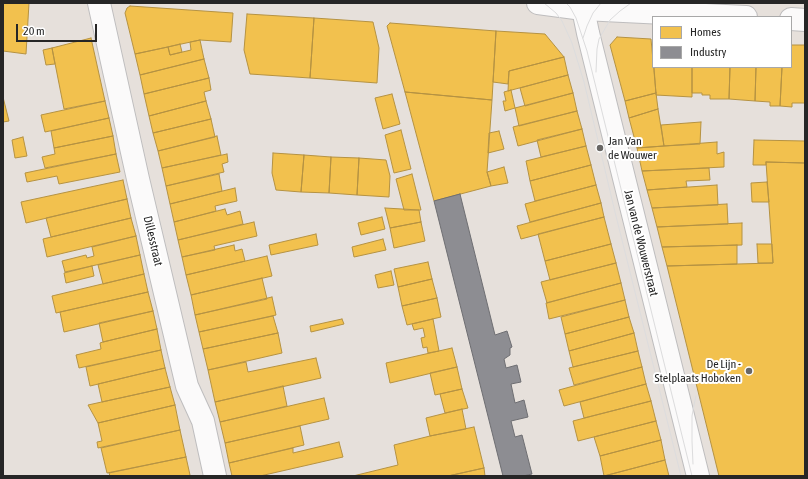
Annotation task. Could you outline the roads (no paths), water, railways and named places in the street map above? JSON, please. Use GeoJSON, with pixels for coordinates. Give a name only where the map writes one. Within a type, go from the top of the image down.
{"type":"FeatureCollection","features":[{"type":"Feature","properties":{"kind":"street","name":"Dillesstraat"},"geometry":{"type":"LineString","coordinates":[[99,3],[138,179],[185,378],[187,386],[203,421],[215,476]]}},
{"type":"Feature","properties":{"kind":"street"},"geometry":{"type":"LineString","coordinates":[[538,3],[731,16]]}},
{"type":"Feature","properties":{"kind":"street","name":"Jan van de Wouwerstraat"},"geometry":{"type":"LineString","coordinates":[[586,6],[698,476]]}},
{"type":"Feature","properties":{"kind":"street"},"geometry":{"type":"LineString","coordinates":[[792,19],[805,20]]}},
{"type":"Feature","properties":{"kind":"tram line"},"geometry":{"type":"LineString","coordinates":[[544,3],[556,13],[562,21],[572,43],[584,82],[681,476]]}},
{"type":"Feature","properties":{"kind":"tram line"},"geometry":{"type":"LineString","coordinates":[[566,3],[576,18],[587,51],[692,476]]}},
{"type":"Feature","properties":{"kind":"tram line"},"geometry":{"type":"LineString","coordinates":[[583,38],[593,13],[601,3]]}},
{"type":"Feature","properties":{"kind":"tram line"},"geometry":{"type":"LineString","coordinates":[[596,72],[599,39],[610,20],[631,3]]}},
{"type":"Feature","properties":{"kind":"tram line"},"geometry":{"type":"LineString","coordinates":[[693,464],[692,416],[696,396]]}},
{"type":"Feature","properties":{"kind":"place","name":"Jan Van de Wouwer"},"geometry":{"type":"Point","coordinates":[600,148]}},
{"type":"Feature","properties":{"kind":"place","name":"De Lijn - Stelplaats Hoboken"},"geometry":{"type":"Point","coordinates":[749,371]}}]}
